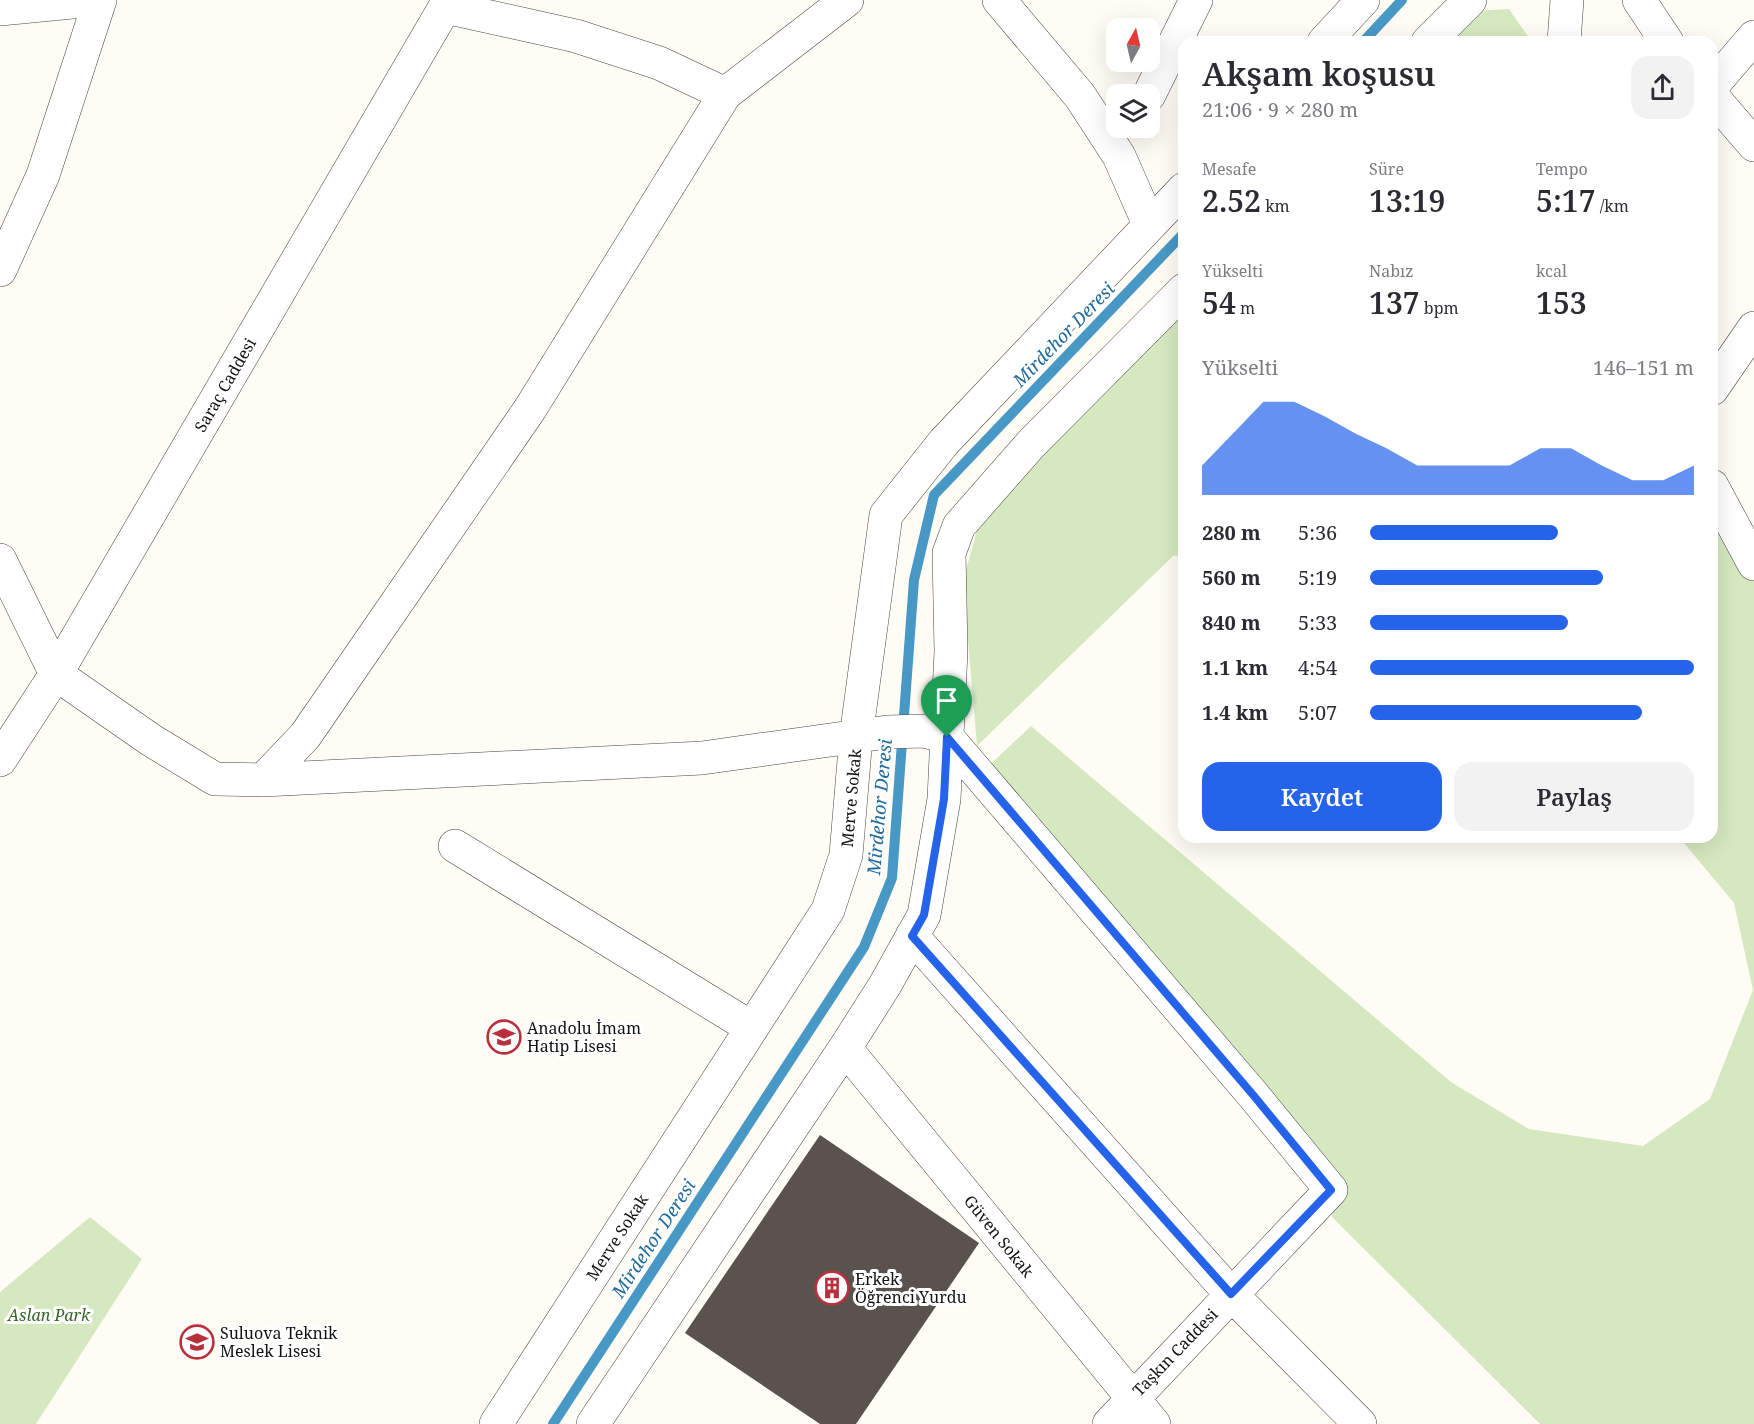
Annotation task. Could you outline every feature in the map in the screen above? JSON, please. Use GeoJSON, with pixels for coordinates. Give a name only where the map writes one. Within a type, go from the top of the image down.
{"type":"FeatureCollection","features":[{"type":"Feature","properties":{"kind":"street"},"geometry":{"type":"LineString","coordinates":[[0,9],[93,0]]}},
{"type":"Feature","properties":{"kind":"street"},"geometry":{"type":"LineString","coordinates":[[0,270],[43,175],[100,0]]}},
{"type":"Feature","properties":{"kind":"street"},"geometry":{"type":"LineString","coordinates":[[263,780],[305,736],[530,409],[725,94],[847,0]]}},
{"type":"Feature","properties":{"kind":"street"},"geometry":{"type":"LineString","coordinates":[[999,0],[1080,96],[1126,142],[1149,224]]}},
{"type":"Feature","properties":{"kind":"street"},"geometry":{"type":"LineString","coordinates":[[1178,36],[1196,0]]}},
{"type":"Feature","properties":{"kind":"street"},"geometry":{"type":"LineString","coordinates":[[1330,36],[1363,0]]}},
{"type":"Feature","properties":{"kind":"street"},"geometry":{"type":"LineString","coordinates":[[1434,36],[1470,0]]}},
{"type":"Feature","properties":{"kind":"street"},"geometry":{"type":"LineString","coordinates":[[1564,36],[1567,0]]}},
{"type":"Feature","properties":{"kind":"street"},"geometry":{"type":"LineString","coordinates":[[1639,0],[1663,36]]}},
{"type":"Feature","properties":{"kind":"street"},"geometry":{"type":"LineString","coordinates":[[445,2],[576,36],[659,63],[725,94]]}},
{"type":"Feature","properties":{"kind":"street","name":"Saraç Caddesi"},"geometry":{"type":"LineString","coordinates":[[0,760],[57,674],[445,2]]}},
{"type":"Feature","properties":{"kind":"street"},"geometry":{"type":"LineString","coordinates":[[1154,84],[1178,36]]}},
{"type":"Feature","properties":{"kind":"street"},"geometry":{"type":"LineString","coordinates":[[1718,79],[1754,37]]}},
{"type":"Feature","properties":{"kind":"street"},"geometry":{"type":"LineString","coordinates":[[1718,103],[1754,145]]}},
{"type":"Feature","properties":{"kind":"street","name":"Merve Sokak"},"geometry":{"type":"LineString","coordinates":[[496,1424],[828,910],[846,855],[872,734],[886,515],[944,442],[1178,195]]}},
{"type":"Feature","properties":{"kind":"street"},"geometry":{"type":"LineString","coordinates":[[593,1424],[845,1048],[885,985],[924,915],[944,799],[935,734],[951,651],[949,553],[959,526],[1032,444],[1178,296]]}},
{"type":"Feature","properties":{"kind":"street"},"geometry":{"type":"LineString","coordinates":[[1718,380],[1754,328]]}},
{"type":"Feature","properties":{"kind":"street"},"geometry":{"type":"LineString","coordinates":[[1718,497],[1754,564]]}},
{"type":"Feature","properties":{"kind":"street"},"geometry":{"type":"LineString","coordinates":[[0,560],[57,674],[151,740],[215,779],[263,780],[702,758],[872,734],[935,734]]}},
{"type":"Feature","properties":{"kind":"street","name":"Taşkın Caddesi"},"geometry":{"type":"LineString","coordinates":[[935,734],[1254,1096],[1331,1190],[1131,1398],[1109,1424]]}},
{"type":"Feature","properties":{"kind":"street"},"geometry":{"type":"LineString","coordinates":[[455,846],[752,1028]]}},
{"type":"Feature","properties":{"kind":"street"},"geometry":{"type":"LineString","coordinates":[[912,936],[1231,1294],[1360,1424]]}},
{"type":"Feature","properties":{"kind":"street","name":"Güven Sokak"},"geometry":{"type":"LineString","coordinates":[[845,1048],[1154,1424]]}},
{"type":"Feature","properties":{"kind":"green space"},"geometry":{"type":"Polygon","coordinates":[[[1509,9],[1528,36],[1446,36],[1471,11],[1509,9]]]}},
{"type":"Feature","properties":{"kind":"green space"},"geometry":{"type":"Polygon","coordinates":[[[1178,313],[1178,556],[1173,556],[977,746],[963,581],[980,519],[1178,313]]]}},
{"type":"Feature","properties":{"kind":"green space"},"geometry":{"type":"Polygon","coordinates":[[[1718,516],[1754,573],[1754,1424],[1540,1424],[1332,1217],[1331,1189],[979,775],[1031,726],[1451,1082],[1529,1129],[1643,1146],[1710,1099],[1753,990],[1734,903],[1684,843],[1718,843],[1718,516]]]}},
{"type":"Feature","properties":{"kind":"green space","name":"Aslan Park"},"geometry":{"type":"Polygon","coordinates":[[[90,1217],[142,1259],[36,1424],[0,1424],[0,1292],[90,1217]]]}},
{"type":"Feature","properties":{"kind":"building","name":"Erkek Öğrenci Yurdu"},"geometry":{"type":"Polygon","coordinates":[[[820,1135],[979,1243],[856,1424],[820,1424],[685,1333],[820,1135]]]}},
{"type":"Feature","properties":{"kind":"waterway","name":"Mirdehor Deresi"},"geometry":{"type":"LineString","coordinates":[[1369,36],[1402,0]]}},
{"type":"Feature","properties":{"kind":"waterway","name":"Mirdehor Deresi"},"geometry":{"type":"LineString","coordinates":[[553,1424],[864,947],[892,878],[914,580],[934,495],[1178,239]]}},
{"type":"Feature","properties":{"kind":"place","name":"Anadolu İmam Hatip Lisesi"},"geometry":{"type":"Point","coordinates":[504,1037]}},
{"type":"Feature","properties":{"kind":"place","name":"Erkek Öğrenci Yurdu"},"geometry":{"type":"Point","coordinates":[832,1288]}},
{"type":"Feature","properties":{"kind":"place","name":"Suluova Teknik Meslek Lisesi"},"geometry":{"type":"Point","coordinates":[197,1342]}},
{"type":"Feature","properties":{"kind":"route"},"geometry":{"type":"LineString","coordinates":[[947,737],[1254,1096],[1331,1190],[1231,1294],[912,936],[924,915],[944,799],[947,737]]}}]}
